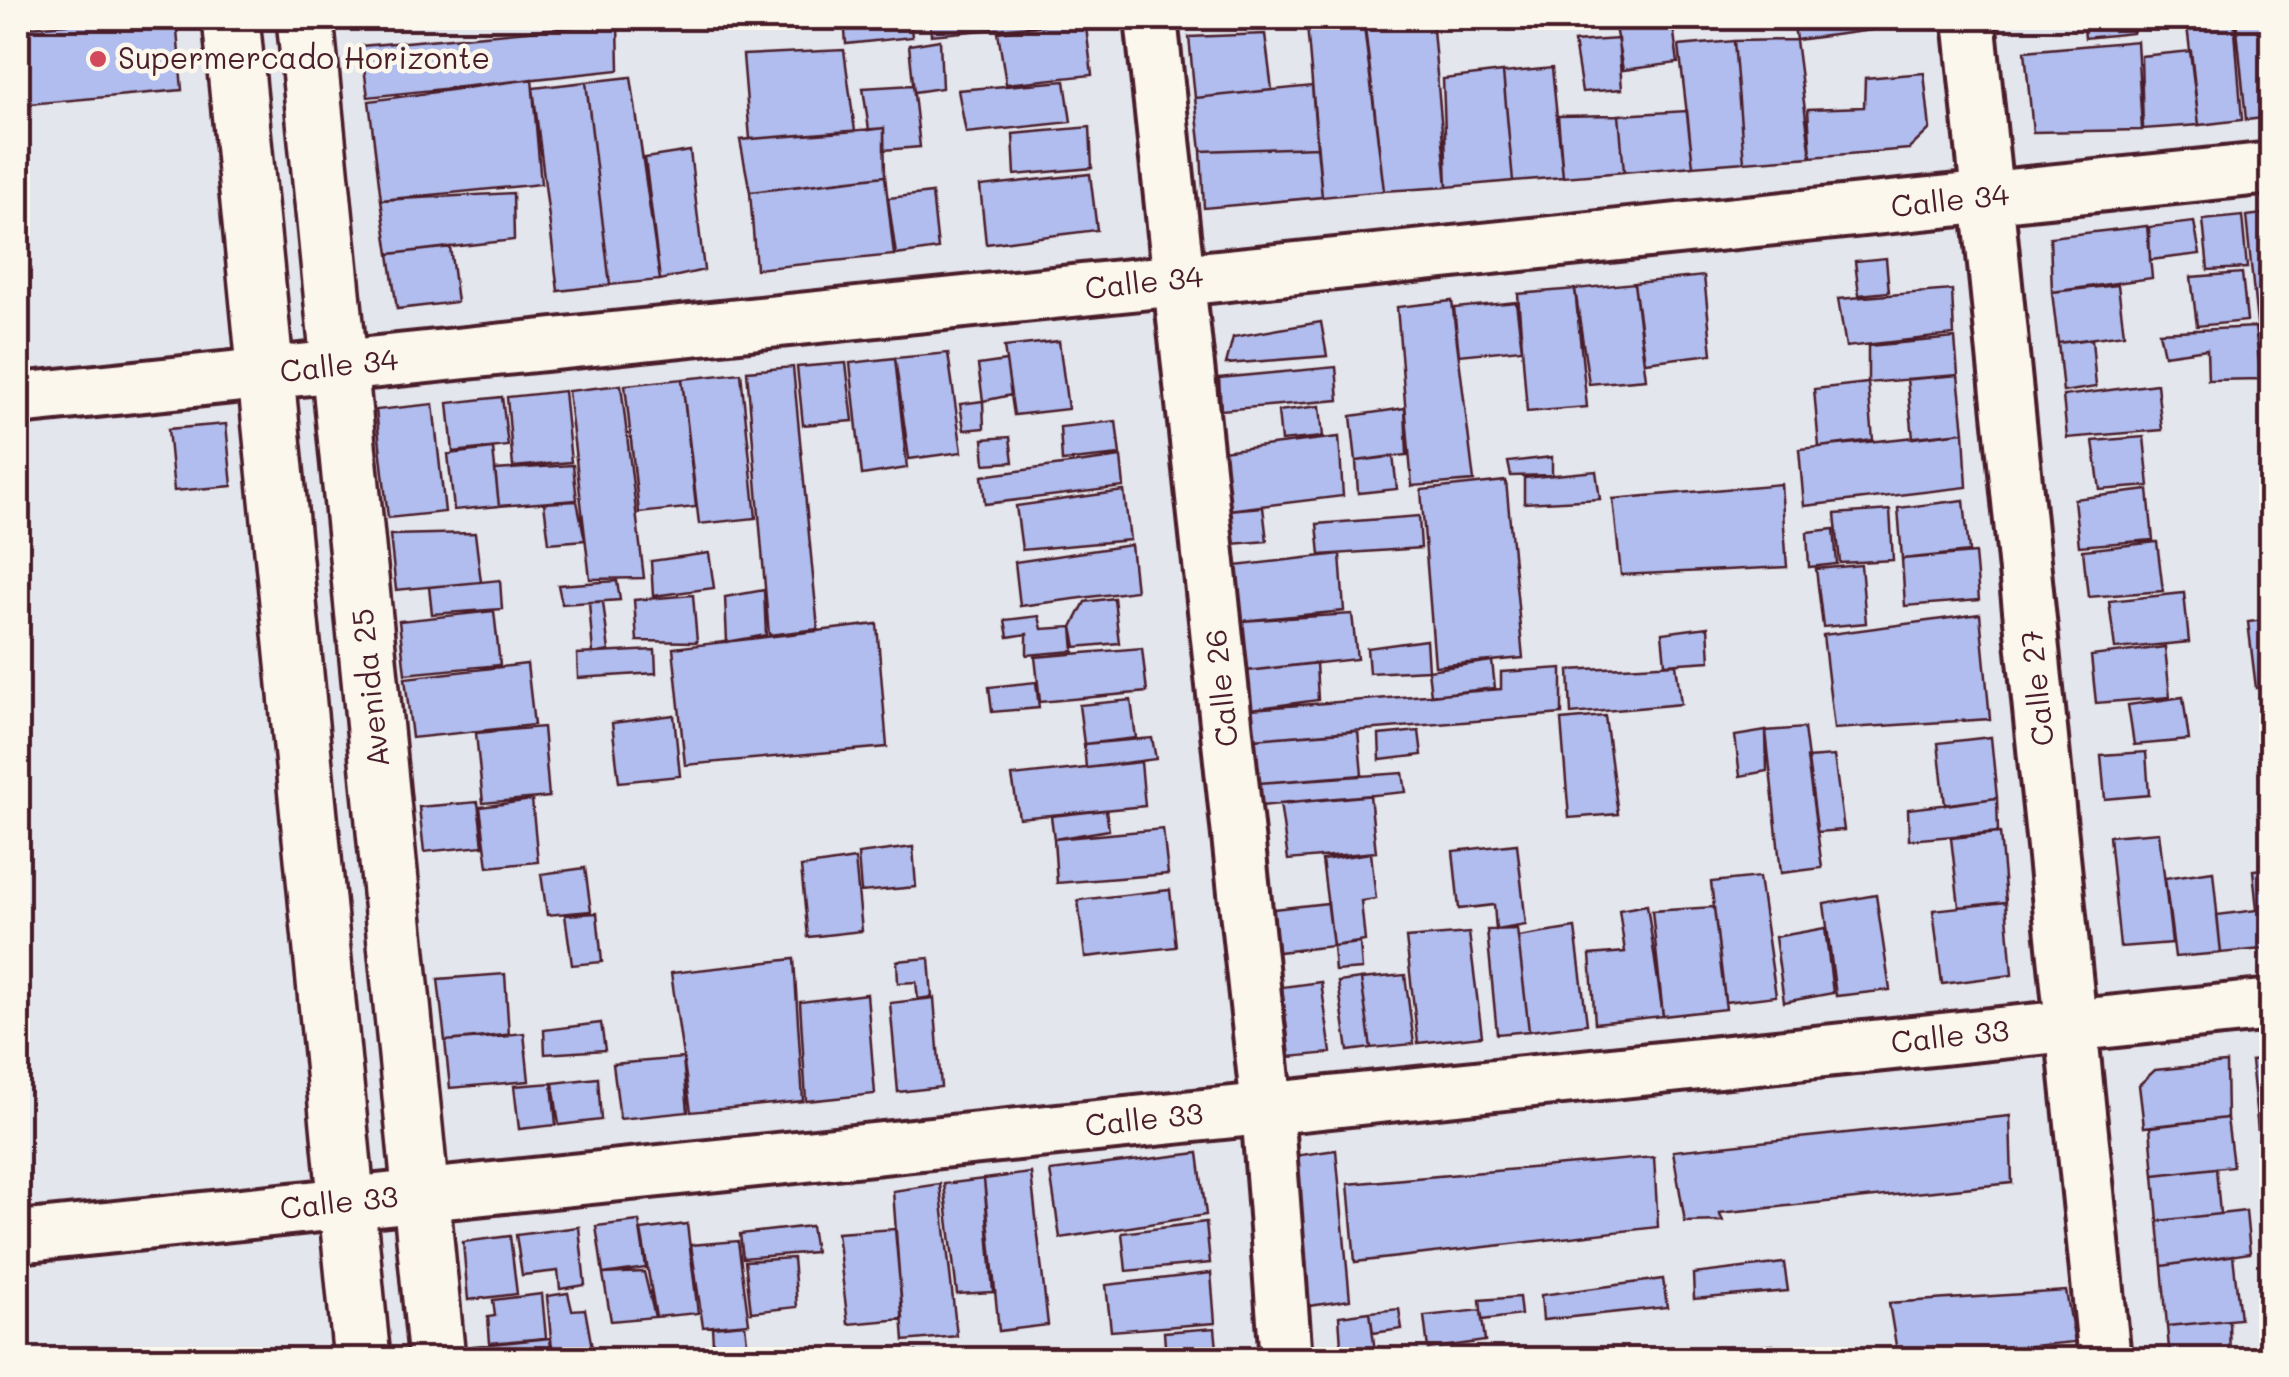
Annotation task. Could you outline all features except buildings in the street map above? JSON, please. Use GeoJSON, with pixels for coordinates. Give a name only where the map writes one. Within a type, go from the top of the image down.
{"type":"FeatureCollection","features":[{"type":"Feature","properties":{"kind":"main road"},"geometry":{"type":"LineString","coordinates":[[231,18],[362,1360]]}},
{"type":"Feature","properties":{"kind":"main road","name":"Avenida 25"},"geometry":{"type":"LineString","coordinates":[[305,18],[437,1360]]}},
{"type":"Feature","properties":{"kind":"street","name":"Calle 26"},"geometry":{"type":"LineString","coordinates":[[1151,18],[1267,1108],[1286,1360]]}},
{"type":"Feature","properties":{"kind":"street","name":"Calle 27"},"geometry":{"type":"LineString","coordinates":[[1969,18],[2105,1360]]}},
{"type":"Feature","properties":{"kind":"street","name":"Calle 34"},"geometry":{"type":"LineString","coordinates":[[18,398],[2272,168]]}},
{"type":"Feature","properties":{"kind":"street","name":"Calle 33"},"geometry":{"type":"LineString","coordinates":[[18,1237],[2272,1005]]}},
{"type":"Feature","properties":{"kind":"place","name":"Supermercado Horizonte"},"geometry":{"type":"Point","coordinates":[98,59]}}]}
